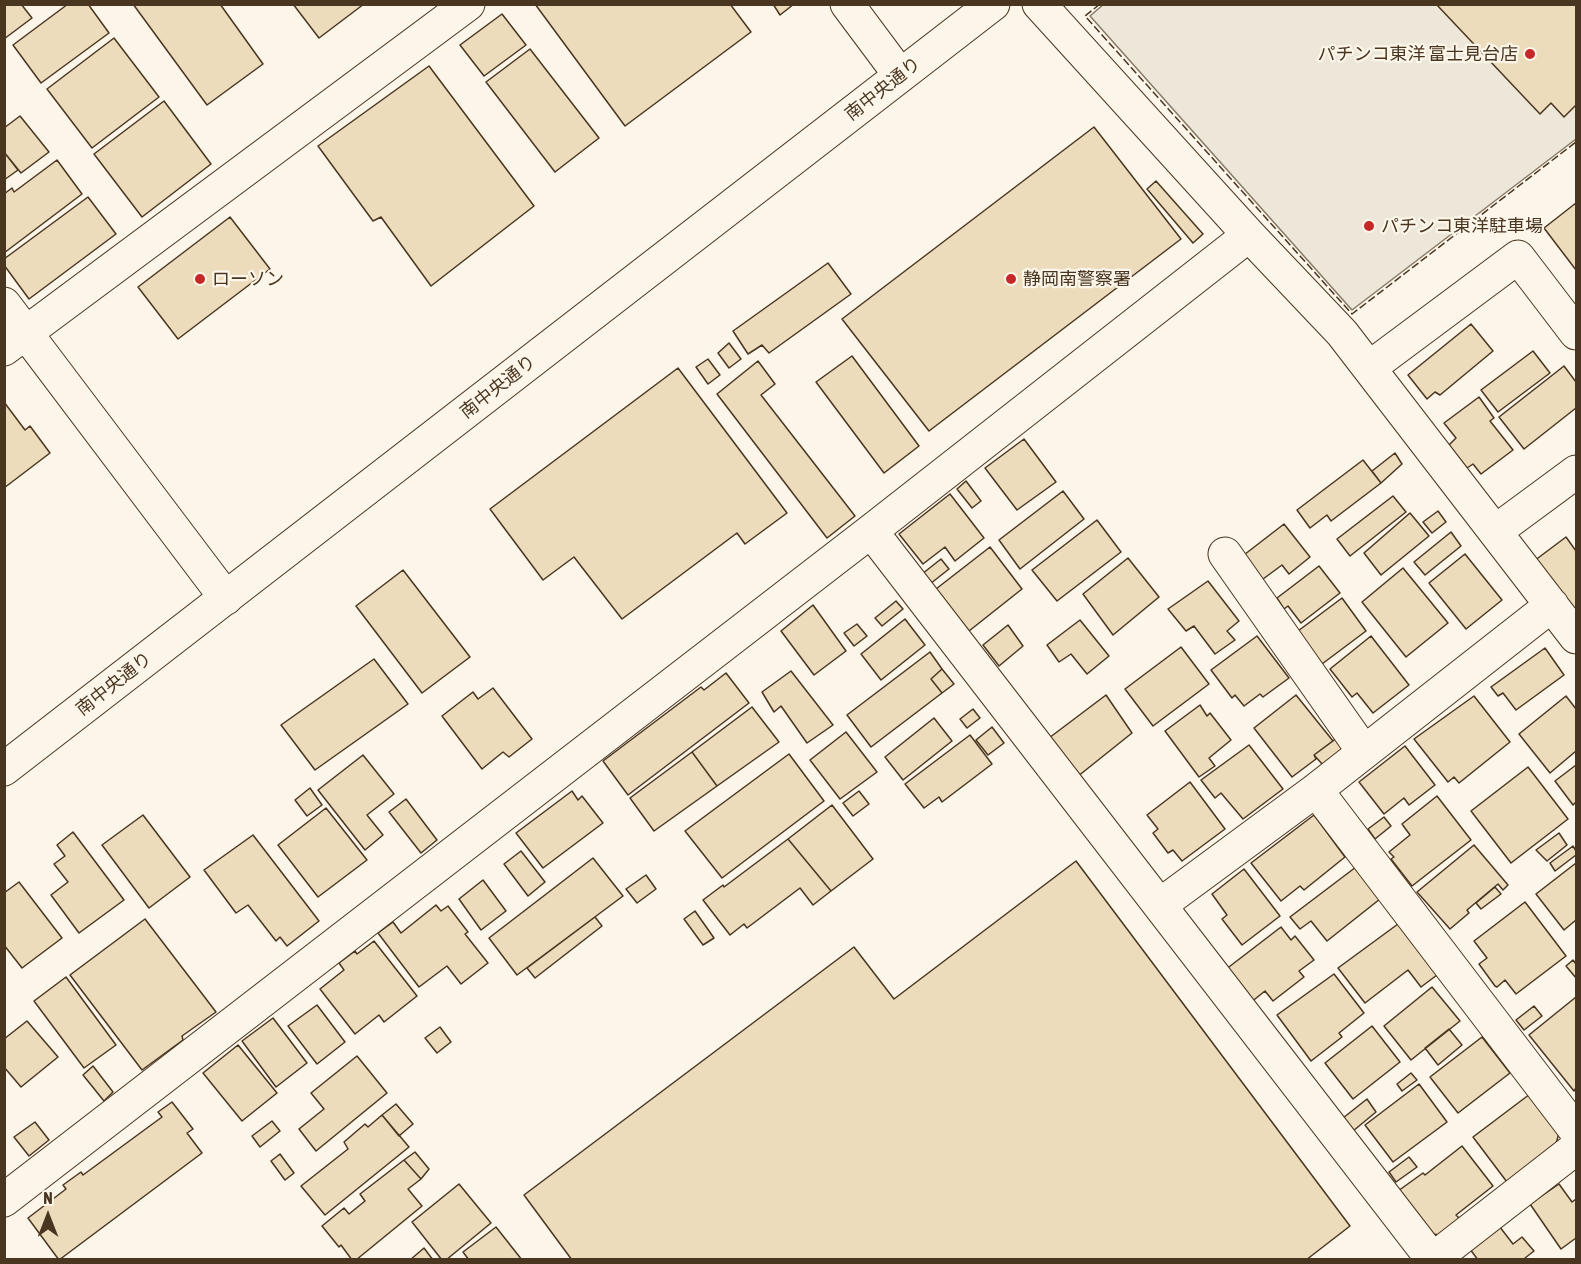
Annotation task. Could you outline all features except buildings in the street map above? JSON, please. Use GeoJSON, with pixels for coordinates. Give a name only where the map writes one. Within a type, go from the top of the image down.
{"type":"FeatureCollection","features":[{"type":"Feature","properties":{"kind":"street"},"geometry":{"type":"LineString","coordinates":[[15,341],[468,4]]}},
{"type":"Feature","properties":{"kind":"street"},"geometry":{"type":"LineString","coordinates":[[847,4],[900,75]]}},
{"type":"Feature","properties":{"kind":"street","name":"南中央通り"},"geometry":{"type":"LineString","coordinates":[[4,769],[993,4]]}},
{"type":"Feature","properties":{"kind":"street"},"geometry":{"type":"LineString","coordinates":[[1039,4],[1249,235],[1342,333],[1576,637]]}},
{"type":"Feature","properties":{"kind":"street"},"geometry":{"type":"LineString","coordinates":[[4,1200],[872,531],[1249,235]]}},
{"type":"Feature","properties":{"kind":"street"},"geometry":{"type":"LineString","coordinates":[[1369,368],[1518,256],[1576,333]]}},
{"type":"Feature","properties":{"kind":"street"},"geometry":{"type":"LineString","coordinates":[[4,304],[15,341],[226,598]]}},
{"type":"Feature","properties":{"kind":"street"},"geometry":{"type":"LineString","coordinates":[[1496,531],[1576,472]]}},
{"type":"Feature","properties":{"kind":"street"},"geometry":{"type":"LineString","coordinates":[[872,531],[1433,1259],[1576,1148]]}},
{"type":"Feature","properties":{"kind":"street"},"geometry":{"type":"LineString","coordinates":[[1226,554],[1364,752]]}},
{"type":"Feature","properties":{"kind":"street"},"geometry":{"type":"LineString","coordinates":[[1160,905],[1316,790],[1552,605]]}},
{"type":"Feature","properties":{"kind":"street"},"geometry":{"type":"LineString","coordinates":[[1316,790],[1576,1131]]}},
{"type":"Feature","properties":{"kind":"shaded area","name":"パチンコ東洋駐車場"},"geometry":{"type":"Polygon","coordinates":[[[1104,4],[1576,5],[1576,139],[1352,310],[1090,16],[1104,4]]]}},
{"type":"Feature","properties":{"kind":"fence"},"geometry":{"type":"LineString","coordinates":[[1100,4],[1085,16],[1352,314],[1576,142]]}},
{"type":"Feature","properties":{"kind":"place","name":"パチンコ東洋 富士見台店"},"geometry":{"type":"Point","coordinates":[1530,54]}},
{"type":"Feature","properties":{"kind":"place","name":"パチンコ東洋駐車場"},"geometry":{"type":"Point","coordinates":[1369,226]}},
{"type":"Feature","properties":{"kind":"place","name":"ローソン"},"geometry":{"type":"Point","coordinates":[200,279]}},
{"type":"Feature","properties":{"kind":"place","name":"静岡南警察署"},"geometry":{"type":"Point","coordinates":[1011,279]}}]}
